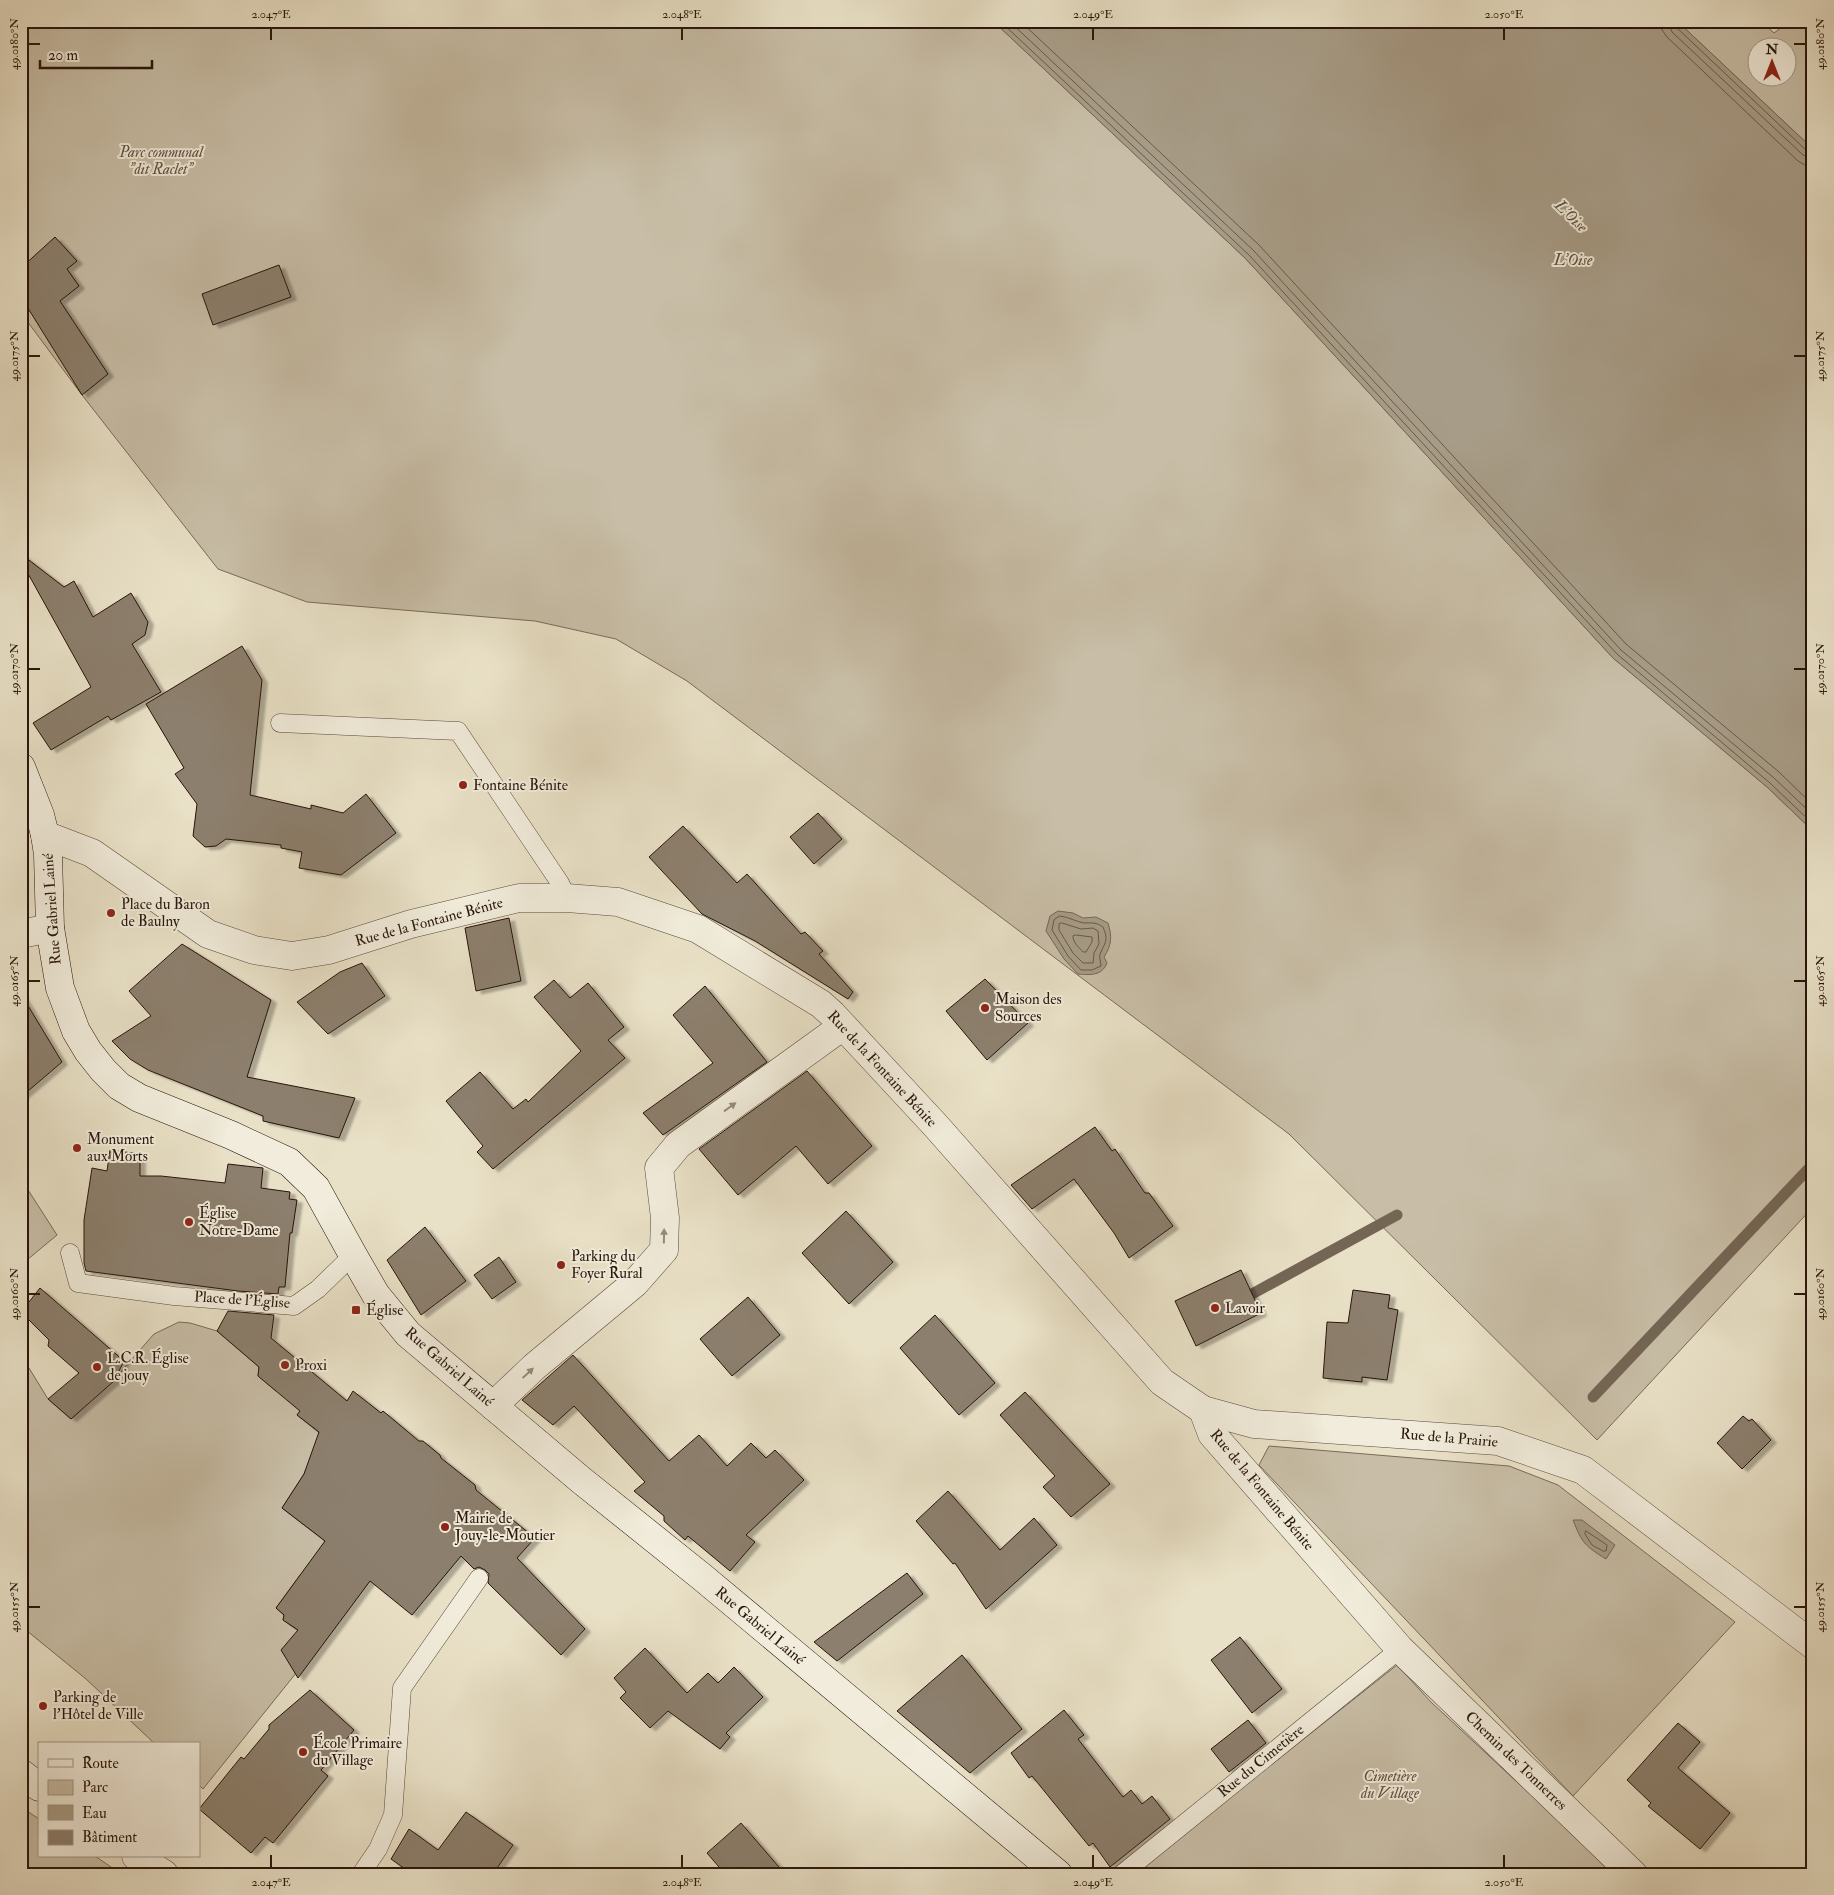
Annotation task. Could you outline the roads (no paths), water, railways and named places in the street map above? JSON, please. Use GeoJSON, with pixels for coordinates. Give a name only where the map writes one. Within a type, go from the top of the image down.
{"type":"FeatureCollection","features":[{"type":"Feature","properties":{"kind":"street","name":"Rue Gabriel Lainé"},"geometry":{"type":"LineString","coordinates":[[21,767],[46,835],[50,928],[60,988],[68,1011],[88,1051],[103,1070],[119,1086],[139,1098],[231,1134],[289,1162],[316,1188],[376,1294],[408,1334],[1058,1874]]}},
{"type":"Feature","properties":{"kind":"street","name":"Rue de la Fontaine Bénite"},"geometry":{"type":"LineString","coordinates":[[46,835],[92,852],[208,934],[254,950],[292,956],[329,950],[411,924],[519,898],[567,898],[618,902],[698,930],[820,1004],[843,1026],[943,1134],[1162,1382],[1203,1410],[1212,1434],[1400,1649]]}},
{"type":"Feature","properties":{"kind":"street"},"geometry":{"type":"LineString","coordinates":[[21,934],[50,928]]}},
{"type":"Feature","properties":{"kind":"street"},"geometry":{"type":"LineString","coordinates":[[493,1406],[534,1367],[635,1283],[664,1250],[665,1218],[658,1168],[678,1145],[843,1026]]}},
{"type":"Feature","properties":{"kind":"street","name":"Rue de la Prairie"},"geometry":{"type":"LineString","coordinates":[[1203,1410],[1254,1424],[1498,1441],[1583,1470],[1813,1645]]}},
{"type":"Feature","properties":{"kind":"street","name":"Chemin des Tonnerres"},"geometry":{"type":"LineString","coordinates":[[1400,1649],[1633,1874]]}},
{"type":"Feature","properties":{"kind":"street"},"geometry":{"type":"LineString","coordinates":[[21,1773],[38,1786]]}},
{"type":"Feature","properties":{"kind":"street"},"geometry":{"type":"LineString","coordinates":[[139,1858],[164,1874]]}},
{"type":"Feature","properties":{"kind":"lane"},"geometry":{"type":"LineString","coordinates":[[280,723],[458,731],[560,882],[567,898]]}},
{"type":"Feature","properties":{"kind":"lane","name":"Place de l'Église"},"geometry":{"type":"LineString","coordinates":[[70,1253],[78,1283],[174,1296],[294,1306],[318,1289],[353,1255]]}},
{"type":"Feature","properties":{"kind":"lane"},"geometry":{"type":"LineString","coordinates":[[361,1874],[378,1849],[393,1815],[402,1688],[479,1578]]}},
{"type":"Feature","properties":{"kind":"lane","name":"Rue du Cimetière"},"geometry":{"type":"LineString","coordinates":[[1122,1874],[1400,1649]]}},
{"type":"Feature","properties":{"kind":"water","name":"L’Oise"},"geometry":{"type":"Polygon","coordinates":[[[993,21],[1677,21],[1813,149],[1813,831],[1767,787],[1613,658],[1245,258],[993,21]]]}},
{"type":"Feature","properties":{"kind":"water"},"geometry":{"type":"Polygon","coordinates":[[[1058,911],[1073,913],[1083,918],[1096,917],[1108,923],[1110,932],[1109,948],[1104,957],[1107,963],[1102,970],[1091,974],[1078,974],[1064,959],[1046,931],[1050,916],[1058,911]]]}},
{"type":"Feature","properties":{"kind":"water"},"geometry":{"type":"Polygon","coordinates":[[[1573,1520],[1582,1520],[1615,1545],[1606,1559],[1593,1551],[1585,1543],[1573,1520]]]}},
{"type":"Feature","properties":{"kind":"waterway"},"geometry":{"type":"LineString","coordinates":[[1593,1397],[1813,1164]]}},
{"type":"Feature","properties":{"kind":"waterway"},"geometry":{"type":"LineString","coordinates":[[1252,1294],[1397,1215]]}},
{"type":"Feature","properties":{"kind":"place","name":"Fontaine Bénite"},"geometry":{"type":"Point","coordinates":[463,785]}},
{"type":"Feature","properties":{"kind":"place","name":"Place du Baron de Baulny"},"geometry":{"type":"Point","coordinates":[111,913]}},
{"type":"Feature","properties":{"kind":"place","name":"Maison des Sources"},"geometry":{"type":"Point","coordinates":[985,1008]}},
{"type":"Feature","properties":{"kind":"place","name":"Monument aux Morts"},"geometry":{"type":"Point","coordinates":[77,1148]}},
{"type":"Feature","properties":{"kind":"place","name":"Église Notre-Dame"},"geometry":{"type":"Point","coordinates":[189,1222]}},
{"type":"Feature","properties":{"kind":"place","name":"Parking du Foyer Rural"},"geometry":{"type":"Point","coordinates":[561,1265]}},
{"type":"Feature","properties":{"kind":"place","name":"Lavoir"},"geometry":{"type":"Point","coordinates":[1215,1308]}},
{"type":"Feature","properties":{"kind":"place","name":"Église"},"geometry":{"type":"Point","coordinates":[356,1310]}},
{"type":"Feature","properties":{"kind":"place","name":"Proxi"},"geometry":{"type":"Point","coordinates":[285,1365]}},
{"type":"Feature","properties":{"kind":"place","name":"L.C.R. Église de jouy"},"geometry":{"type":"Point","coordinates":[97,1367]}},
{"type":"Feature","properties":{"kind":"place","name":"Mairie de Jouy-le-Moutier"},"geometry":{"type":"Point","coordinates":[445,1527]}},
{"type":"Feature","properties":{"kind":"place","name":"Parking de l'Hôtel de Ville"},"geometry":{"type":"Point","coordinates":[43,1706]}},
{"type":"Feature","properties":{"kind":"place","name":"École Primaire du Village"},"geometry":{"type":"Point","coordinates":[303,1752]}},
{"type":"Feature","properties":{"kind":"park label","name":"Parc communal \"dit Raclet\""},"geometry":{"type":"Point","coordinates":[161,160]}},
{"type":"Feature","properties":{"kind":"park label","name":"Cimetière du Village"},"geometry":{"type":"Point","coordinates":[1390,1784]}},
{"type":"Feature","properties":{"kind":"water label","name":"L'Oise"},"geometry":{"type":"Point","coordinates":[1571,216]}}]}
